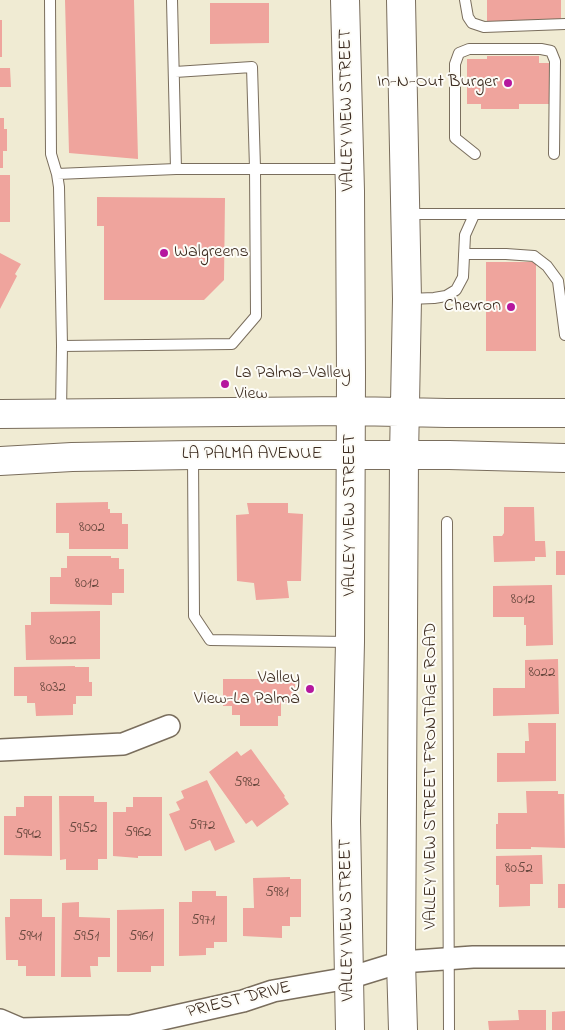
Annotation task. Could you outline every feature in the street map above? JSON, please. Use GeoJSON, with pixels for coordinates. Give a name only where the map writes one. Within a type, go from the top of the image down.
{"type":"FeatureCollection","features":[{"type":"Feature","properties":{"kind":"main road","name":"VALLEY VIEW STREET"},"geometry":{"type":"LineString","coordinates":[[346,0],[352,411],[346,821],[350,1030]]}},
{"type":"Feature","properties":{"kind":"main road"},"geometry":{"type":"LineString","coordinates":[[401,0],[407,299],[404,456],[401,962],[403,1030]]}},
{"type":"Feature","properties":{"kind":"main road"},"geometry":{"type":"LineString","coordinates":[[0,414],[61,412],[565,412]]}},
{"type":"Feature","properties":{"kind":"main road","name":"LA PALMA AVENUE"},"geometry":{"type":"LineString","coordinates":[[0,461],[72,457],[193,455],[449,455],[565,458]]}},
{"type":"Feature","properties":{"kind":"street"},"geometry":{"type":"LineString","coordinates":[[0,750],[123,744],[169,726]]}},
{"type":"Feature","properties":{"kind":"street","name":"PRIEST DRIVE"},"geometry":{"type":"LineString","coordinates":[[0,1020],[21,1029],[131,1026],[243,1001],[273,991],[349,978],[401,962],[448,958],[565,956]]}},
{"type":"Feature","properties":{"kind":"lane"},"geometry":{"type":"LineString","coordinates":[[50,0],[51,154],[59,187],[62,346],[61,412]]}},
{"type":"Feature","properties":{"kind":"lane"},"geometry":{"type":"LineString","coordinates":[[172,0],[176,170]]}},
{"type":"Feature","properties":{"kind":"lane"},"geometry":{"type":"LineString","coordinates":[[465,0],[468,17],[472,23],[484,27],[565,24]]}},
{"type":"Feature","properties":{"kind":"lane"},"geometry":{"type":"LineString","coordinates":[[475,154],[455,138],[455,64],[459,53],[469,49],[541,49],[551,51],[554,61],[554,154]]}},
{"type":"Feature","properties":{"kind":"lane"},"geometry":{"type":"LineString","coordinates":[[62,346],[232,344],[256,316],[252,67],[175,72]]}},
{"type":"Feature","properties":{"kind":"lane"},"geometry":{"type":"LineString","coordinates":[[57,174],[255,168],[349,169]]}},
{"type":"Feature","properties":{"kind":"lane"},"geometry":{"type":"LineString","coordinates":[[406,214],[565,214]]}},
{"type":"Feature","properties":{"kind":"lane"},"geometry":{"type":"LineString","coordinates":[[407,299],[446,296],[456,290],[463,277],[465,235],[474,215]]}},
{"type":"Feature","properties":{"kind":"lane"},"geometry":{"type":"LineString","coordinates":[[464,254],[534,256],[547,266],[558,281],[565,335]]}},
{"type":"Feature","properties":{"kind":"lane"},"geometry":{"type":"LineString","coordinates":[[193,455],[194,616],[210,640],[350,642]]}},
{"type":"Feature","properties":{"kind":"lane","name":"VALLEY VIEW STREET FRONTAGE ROAD"},"geometry":{"type":"LineString","coordinates":[[447,522],[449,1030]]}},
{"type":"Feature","properties":{"kind":"building"},"geometry":{"type":"Polygon","coordinates":[[[65,0],[134,0],[138,159],[69,153],[65,0]]]}},
{"type":"Feature","properties":{"kind":"building"},"geometry":{"type":"Polygon","coordinates":[[[487,0],[561,0],[561,19],[487,22],[487,0]]]}},
{"type":"Feature","properties":{"kind":"building"},"geometry":{"type":"Polygon","coordinates":[[[210,3],[269,3],[269,43],[210,44],[210,3]]]}},
{"type":"Feature","properties":{"kind":"building"},"geometry":{"type":"Polygon","coordinates":[[[0,20],[2,20],[2,57],[0,57],[0,20]]]}},
{"type":"Feature","properties":{"kind":"building","name":"In-N-Out Burger"},"geometry":{"type":"Polygon","coordinates":[[[487,56],[539,56],[539,63],[549,63],[549,104],[519,104],[519,109],[481,109],[481,104],[467,104],[467,59],[487,59],[487,56]]]}},
{"type":"Feature","properties":{"kind":"building"},"geometry":{"type":"Polygon","coordinates":[[[0,68],[10,68],[11,87],[0,87],[0,68]]]}},
{"type":"Feature","properties":{"kind":"building"},"geometry":{"type":"Polygon","coordinates":[[[0,118],[4,118],[4,129],[7,129],[7,151],[3,151],[3,168],[0,168],[0,118]]]}},
{"type":"Feature","properties":{"kind":"building"},"geometry":{"type":"Polygon","coordinates":[[[0,175],[10,175],[10,222],[0,222],[0,175]]]}},
{"type":"Feature","properties":{"kind":"building","name":"Walgreens"},"geometry":{"type":"Polygon","coordinates":[[[97,197],[225,198],[224,280],[204,300],[104,300],[104,226],[97,226],[97,197]]]}},
{"type":"Feature","properties":{"kind":"building"},"geometry":{"type":"Polygon","coordinates":[[[0,253],[21,264],[0,309],[0,253]]]}},
{"type":"Feature","properties":{"kind":"building","name":"Chevron"},"geometry":{"type":"Polygon","coordinates":[[[486,262],[536,262],[536,351],[486,351],[486,262]]]}},
{"type":"Feature","properties":{"kind":"building"},"geometry":{"type":"Polygon","coordinates":[[[108,502],[110,513],[122,513],[122,524],[128,524],[128,549],[69,549],[69,533],[56,533],[56,503],[108,502]]]}},
{"type":"Feature","properties":{"kind":"building"},"geometry":{"type":"Polygon","coordinates":[[[247,503],[288,503],[288,513],[303,514],[301,581],[287,581],[289,598],[256,600],[254,583],[237,581],[236,515],[249,514],[247,503]]]}},
{"type":"Feature","properties":{"kind":"building"},"geometry":{"type":"Polygon","coordinates":[[[504,507],[534,507],[535,541],[545,541],[546,557],[535,557],[535,561],[494,562],[493,536],[502,536],[504,533],[504,507]]]}},
{"type":"Feature","properties":{"kind":"building"},"geometry":{"type":"Polygon","coordinates":[[[556,551],[565,551],[565,575],[556,575],[556,551]]]}},
{"type":"Feature","properties":{"kind":"building"},"geometry":{"type":"Polygon","coordinates":[[[67,556],[111,556],[111,558],[119,558],[119,569],[124,569],[124,593],[112,593],[112,605],[50,604],[50,577],[61,577],[61,568],[67,568],[67,556]]]}},
{"type":"Feature","properties":{"kind":"building"},"geometry":{"type":"Polygon","coordinates":[[[552,585],[553,645],[526,646],[524,617],[493,617],[493,586],[552,585]]]}},
{"type":"Feature","properties":{"kind":"building"},"geometry":{"type":"Polygon","coordinates":[[[100,611],[100,659],[26,660],[25,625],[31,625],[31,612],[100,611]]]}},
{"type":"Feature","properties":{"kind":"building"},"geometry":{"type":"Polygon","coordinates":[[[558,659],[559,714],[493,716],[493,688],[525,688],[525,660],[558,659]]]}},
{"type":"Feature","properties":{"kind":"building"},"geometry":{"type":"Polygon","coordinates":[[[14,667],[89,667],[89,682],[92,682],[92,696],[76,696],[76,704],[73,704],[73,715],[36,716],[35,703],[27,703],[27,696],[14,696],[14,667]]]}},
{"type":"Feature","properties":{"kind":"building"},"geometry":{"type":"Polygon","coordinates":[[[223,679],[280,679],[280,681],[295,681],[295,703],[281,703],[281,716],[278,716],[278,726],[240,726],[240,715],[232,715],[232,706],[223,706],[223,679]]]}},
{"type":"Feature","properties":{"kind":"building"},"geometry":{"type":"Polygon","coordinates":[[[528,723],[556,723],[556,781],[497,782],[497,753],[525,753],[525,741],[529,741],[528,723]]]}},
{"type":"Feature","properties":{"kind":"building"},"geometry":{"type":"Polygon","coordinates":[[[251,749],[289,804],[257,827],[252,820],[246,824],[209,772],[237,751],[241,756],[251,749]]]}},
{"type":"Feature","properties":{"kind":"building"},"geometry":{"type":"Polygon","coordinates":[[[207,780],[235,842],[215,851],[210,840],[185,851],[169,814],[180,810],[176,802],[184,798],[181,791],[207,780]]]}},
{"type":"Feature","properties":{"kind":"building"},"geometry":{"type":"Polygon","coordinates":[[[526,791],[558,791],[558,794],[564,794],[565,848],[496,849],[498,813],[527,813],[526,791]]]}},
{"type":"Feature","properties":{"kind":"building"},"geometry":{"type":"Polygon","coordinates":[[[24,796],[52,796],[52,856],[4,855],[4,816],[16,816],[16,807],[24,807],[24,796]]]}},
{"type":"Feature","properties":{"kind":"building"},"geometry":{"type":"Polygon","coordinates":[[[59,796],[94,796],[94,802],[107,802],[107,859],[98,859],[98,870],[66,870],[66,859],[60,860],[59,796]]]}},
{"type":"Feature","properties":{"kind":"building"},"geometry":{"type":"Polygon","coordinates":[[[133,797],[162,797],[162,856],[138,856],[138,858],[113,856],[113,812],[126,812],[126,807],[133,807],[133,797]]]}},
{"type":"Feature","properties":{"kind":"building"},"geometry":{"type":"Polygon","coordinates":[[[542,855],[543,884],[530,884],[530,906],[499,907],[499,885],[496,885],[496,856],[542,855]]]}},
{"type":"Feature","properties":{"kind":"building"},"geometry":{"type":"Polygon","coordinates":[[[290,877],[290,879],[301,879],[301,917],[290,917],[290,926],[282,926],[282,938],[243,936],[243,908],[254,908],[253,878],[290,877]]]}},
{"type":"Feature","properties":{"kind":"building"},"geometry":{"type":"Polygon","coordinates":[[[558,884],[565,884],[565,908],[558,908],[558,884]]]}},
{"type":"Feature","properties":{"kind":"building"},"geometry":{"type":"Polygon","coordinates":[[[192,891],[216,891],[216,896],[227,896],[227,942],[214,942],[214,948],[206,948],[206,955],[179,956],[179,902],[192,902],[192,891]]]}},
{"type":"Feature","properties":{"kind":"building"},"geometry":{"type":"Polygon","coordinates":[[[10,899],[42,899],[42,917],[55,917],[55,976],[26,976],[26,966],[18,966],[18,960],[6,960],[5,917],[10,917],[10,899]]]}},
{"type":"Feature","properties":{"kind":"building"},"geometry":{"type":"Polygon","coordinates":[[[79,902],[79,917],[110,918],[110,957],[98,957],[98,966],[90,966],[91,977],[61,977],[62,903],[79,902]]]}},
{"type":"Feature","properties":{"kind":"building"},"geometry":{"type":"Polygon","coordinates":[[[164,909],[164,966],[151,966],[151,972],[117,972],[117,910],[164,909]]]}},
{"type":"Feature","properties":{"kind":"building"},"geometry":{"type":"Polygon","coordinates":[[[518,1010],[546,1010],[546,1030],[489,1030],[488,1021],[519,1020],[518,1010]]]}},
{"type":"Feature","properties":{"kind":"building"},"geometry":{"type":"Polygon","coordinates":[[[565,1011],[565,1030],[552,1030],[552,1012],[565,1011]]]}},
{"type":"Feature","properties":{"kind":"place","name":"In-N-Out Burger"},"geometry":{"type":"Point","coordinates":[508,83]}},
{"type":"Feature","properties":{"kind":"place","name":"Walgreens"},"geometry":{"type":"Point","coordinates":[164,253]}},
{"type":"Feature","properties":{"kind":"place","name":"Chevron"},"geometry":{"type":"Point","coordinates":[511,307]}},
{"type":"Feature","properties":{"kind":"place","name":"La Palma-Valley View"},"geometry":{"type":"Point","coordinates":[225,384]}},
{"type":"Feature","properties":{"kind":"place","name":"Valley View-La Palma"},"geometry":{"type":"Point","coordinates":[310,689]}}]}
